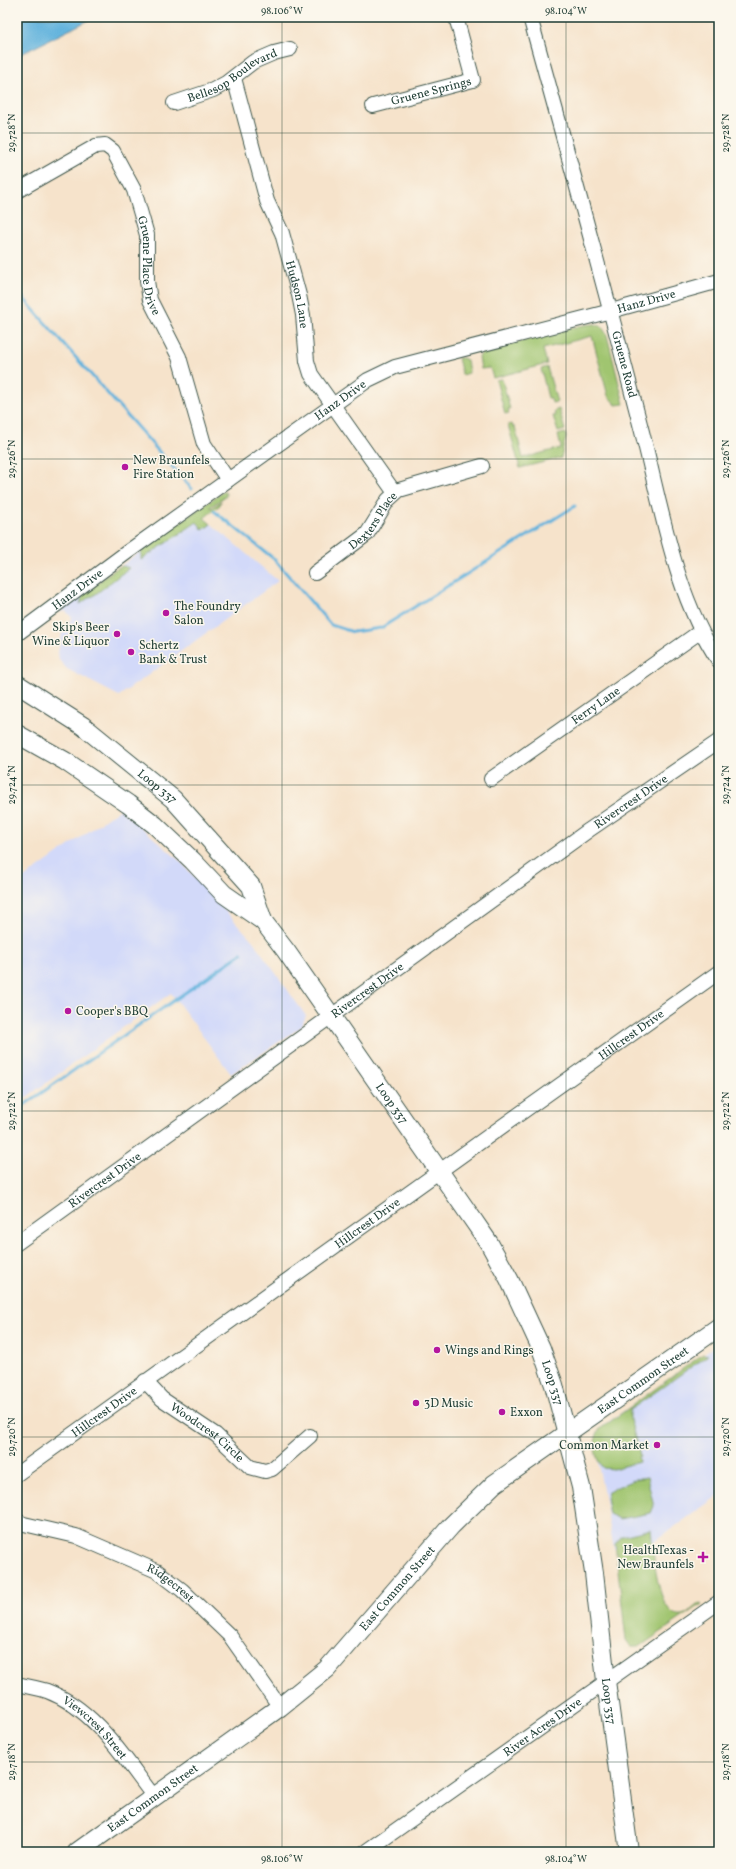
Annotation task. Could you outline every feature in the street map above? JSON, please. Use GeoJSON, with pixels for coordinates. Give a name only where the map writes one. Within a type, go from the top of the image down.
{"type":"FeatureCollection","features":[{"type":"Feature","properties":{"kind":"main road","name":"Loop 337"},"geometry":{"type":"LineString","coordinates":[[17,684],[83,726],[173,799],[251,886],[263,921]]}},
{"type":"Feature","properties":{"kind":"main road","name":"Loop 337"},"geometry":{"type":"LineString","coordinates":[[17,734],[65,761],[128,804],[188,856],[224,894],[263,921],[286,951],[489,1243],[524,1309],[541,1348],[554,1385],[584,1501],[629,1852]]}},
{"type":"Feature","properties":{"kind":"main road","name":"East Common Street"},"geometry":{"type":"LineString","coordinates":[[77,1852],[280,1707],[327,1669],[396,1588],[472,1504],[494,1484],[719,1327]]}},
{"type":"Feature","properties":{"kind":"street","name":"Gruene Springs"},"geometry":{"type":"LineString","coordinates":[[372,106],[473,80],[456,17]]}},
{"type":"Feature","properties":{"kind":"street","name":"Gruene Road"},"geometry":{"type":"LineString","coordinates":[[530,17],[611,311],[677,568],[693,615],[719,661]]}},
{"type":"Feature","properties":{"kind":"street","name":"Bellesop Boulevard"},"geometry":{"type":"LineString","coordinates":[[174,103],[213,90],[234,78],[254,62],[274,53],[290,49]]}},
{"type":"Feature","properties":{"kind":"street","name":"Hudson Lane"},"geometry":{"type":"LineString","coordinates":[[234,78],[267,201],[282,233],[299,295],[303,315],[309,371],[314,381],[395,493]]}},
{"type":"Feature","properties":{"kind":"street","name":"Gruene Place Drive"},"geometry":{"type":"LineString","coordinates":[[17,191],[96,146],[105,145],[113,151],[134,190],[146,229],[148,288],[150,300],[179,357],[204,444],[228,480]]}},
{"type":"Feature","properties":{"kind":"street","name":"Hanz Drive"},"geometry":{"type":"LineString","coordinates":[[17,634],[368,380],[395,367],[611,311],[719,281]]}},
{"type":"Feature","properties":{"kind":"street","name":"Dexters Place"},"geometry":{"type":"LineString","coordinates":[[315,573],[367,534],[388,500],[395,493],[407,487],[482,466]]}},
{"type":"Feature","properties":{"kind":"street","name":"Ferry Lane"},"geometry":{"type":"LineString","coordinates":[[491,779],[701,631]]}},
{"type":"Feature","properties":{"kind":"street","name":"Rivercrest Drive"},"geometry":{"type":"LineString","coordinates":[[17,1243],[589,830],[719,741]]}},
{"type":"Feature","properties":{"kind":"street","name":"Hillcrest Drive"},"geometry":{"type":"LineString","coordinates":[[17,1474],[719,972]]}},
{"type":"Feature","properties":{"kind":"street","name":"Woodcrest Circle"},"geometry":{"type":"LineString","coordinates":[[145,1381],[162,1399],[216,1434],[250,1467],[265,1471],[272,1469],[310,1436]]}},
{"type":"Feature","properties":{"kind":"street","name":"Ridgecrest"},"geometry":{"type":"LineString","coordinates":[[17,1521],[76,1536],[157,1571],[182,1590],[230,1636],[280,1707]]}},
{"type":"Feature","properties":{"kind":"street","name":"River Acres Drive"},"geometry":{"type":"LineString","coordinates":[[365,1852],[560,1716],[606,1681],[719,1602]]}},
{"type":"Feature","properties":{"kind":"street","name":"Viewcrest Street"},"geometry":{"type":"LineString","coordinates":[[17,1684],[47,1691],[82,1711],[101,1729],[154,1797]]}},
{"type":"Feature","properties":{"kind":"shaded area"},"geometry":{"type":"Polygon","coordinates":[[[196,511],[278,581],[119,696],[67,669],[59,660],[58,652],[63,629],[72,618],[66,611],[58,612],[196,511]]]}},
{"type":"Feature","properties":{"kind":"shaded area"},"geometry":{"type":"Polygon","coordinates":[[[120,809],[179,860],[253,941],[306,1016],[301,1027],[231,1074],[171,993],[17,1104],[17,1005],[23,1000],[17,992],[17,883],[120,809]]]}},
{"type":"Feature","properties":{"kind":"shaded area","name":"Common Market"},"geometry":{"type":"Polygon","coordinates":[[[719,1343],[719,1495],[652,1543],[614,1549],[595,1447],[597,1433],[604,1425],[719,1343]]]}},
{"type":"Feature","properties":{"kind":"green space"},"geometry":{"type":"Polygon","coordinates":[[[595,324],[602,327],[607,335],[624,404],[616,405],[608,396],[592,336],[543,349],[547,364],[493,378],[490,368],[481,369],[479,357],[483,351],[584,325],[595,324]]]}},
{"type":"Feature","properties":{"kind":"green space"},"geometry":{"type":"Polygon","coordinates":[[[458,358],[467,360],[469,373],[462,375],[458,358]]]}},
{"type":"Feature","properties":{"kind":"green space"},"geometry":{"type":"Polygon","coordinates":[[[547,367],[557,402],[552,403],[551,398],[548,398],[541,369],[547,367]]]}},
{"type":"Feature","properties":{"kind":"green space"},"geometry":{"type":"Polygon","coordinates":[[[502,379],[510,409],[508,409],[509,413],[505,414],[496,380],[502,379]]]}},
{"type":"Feature","properties":{"kind":"green space"},"geometry":{"type":"Polygon","coordinates":[[[559,409],[565,430],[558,432],[553,416],[555,416],[554,411],[559,409]]]}},
{"type":"Feature","properties":{"kind":"green space"},"geometry":{"type":"Polygon","coordinates":[[[512,424],[513,427],[515,427],[523,458],[561,448],[558,435],[565,433],[566,437],[561,458],[520,468],[508,425],[512,424]]]}},
{"type":"Feature","properties":{"kind":"green space"},"geometry":{"type":"Polygon","coordinates":[[[224,491],[227,495],[210,507],[212,508],[221,501],[220,505],[204,518],[211,524],[203,530],[197,522],[141,560],[141,553],[144,548],[224,491]]]}},
{"type":"Feature","properties":{"kind":"green space"},"geometry":{"type":"Polygon","coordinates":[[[123,566],[129,568],[92,597],[91,596],[80,604],[83,594],[117,568],[123,566]]]}},
{"type":"Feature","properties":{"kind":"green space"},"geometry":{"type":"Polygon","coordinates":[[[703,1354],[708,1355],[630,1410],[630,1419],[640,1456],[638,1457],[639,1462],[613,1469],[603,1468],[600,1464],[595,1449],[597,1433],[600,1429],[703,1354]]]}},
{"type":"Feature","properties":{"kind":"green space"},"geometry":{"type":"Polygon","coordinates":[[[647,1477],[654,1506],[651,1513],[620,1519],[609,1514],[606,1497],[608,1491],[636,1479],[647,1477]]]}},
{"type":"Feature","properties":{"kind":"green space"},"geometry":{"type":"Polygon","coordinates":[[[651,1529],[655,1565],[661,1594],[666,1606],[673,1613],[682,1615],[689,1612],[700,1603],[702,1604],[639,1647],[631,1647],[626,1640],[615,1544],[622,1536],[651,1529]]]}},
{"type":"Feature","properties":{"kind":"water"},"geometry":{"type":"Polygon","coordinates":[[[17,17],[95,17],[17,56],[17,17]]]}},
{"type":"Feature","properties":{"kind":"waterway"},"geometry":{"type":"LineString","coordinates":[[17,291],[192,489]]}},
{"type":"Feature","properties":{"kind":"waterway"},"geometry":{"type":"LineString","coordinates":[[214,511],[274,559],[331,625],[353,632],[381,628],[575,506]]}},
{"type":"Feature","properties":{"kind":"waterway"},"geometry":{"type":"LineString","coordinates":[[17,1110],[242,953]]}},
{"type":"Feature","properties":{"kind":"place","name":"New Braunfels Fire Station"},"geometry":{"type":"Point","coordinates":[125,467]}},
{"type":"Feature","properties":{"kind":"place","name":"The Foundry Salon"},"geometry":{"type":"Point","coordinates":[166,613]}},
{"type":"Feature","properties":{"kind":"place","name":"Skip's Beer Wine & Liquor"},"geometry":{"type":"Point","coordinates":[117,634]}},
{"type":"Feature","properties":{"kind":"place","name":"Schertz Bank & Trust"},"geometry":{"type":"Point","coordinates":[131,652]}},
{"type":"Feature","properties":{"kind":"place","name":"Cooper's BBQ"},"geometry":{"type":"Point","coordinates":[68,1011]}},
{"type":"Feature","properties":{"kind":"place","name":"Wings and Rings"},"geometry":{"type":"Point","coordinates":[437,1350]}},
{"type":"Feature","properties":{"kind":"place","name":"3D Music"},"geometry":{"type":"Point","coordinates":[416,1403]}},
{"type":"Feature","properties":{"kind":"place","name":"Exxon"},"geometry":{"type":"Point","coordinates":[502,1412]}},
{"type":"Feature","properties":{"kind":"place","name":"Common Market"},"geometry":{"type":"Point","coordinates":[657,1445]}},
{"type":"Feature","properties":{"kind":"place","name":"HealthTexas - New Braunfels"},"geometry":{"type":"Point","coordinates":[703,1557]}}]}
